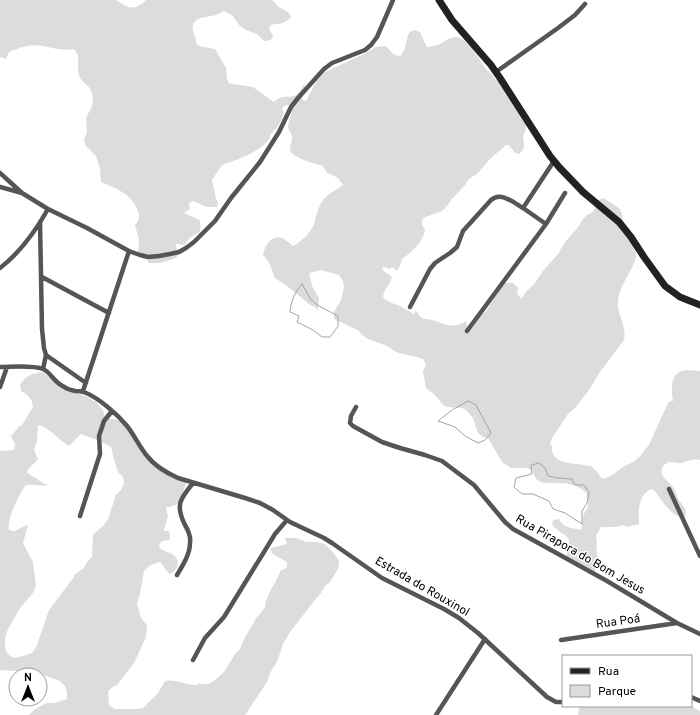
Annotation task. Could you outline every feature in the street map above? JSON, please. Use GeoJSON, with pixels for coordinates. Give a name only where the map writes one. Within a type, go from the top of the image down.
{"type":"FeatureCollection","features":[{"type":"Feature","properties":{"kind":"street"},"geometry":{"type":"LineString","coordinates":[[0,173],[22,193],[48,209],[129,251],[148,256],[180,252],[215,221],[231,198],[260,162],[279,132],[291,107],[324,69],[332,63],[371,46],[377,37],[393,0]]}},
{"type":"Feature","properties":{"kind":"street"},"geometry":{"type":"LineString","coordinates":[[439,0],[452,20],[496,72],[554,161],[583,192],[619,222],[665,286],[680,297],[700,305]]}},
{"type":"Feature","properties":{"kind":"street"},"geometry":{"type":"LineString","coordinates":[[496,72],[558,28],[582,9],[585,4]]}},
{"type":"Feature","properties":{"kind":"street"},"geometry":{"type":"LineString","coordinates":[[523,208],[554,161]]}},
{"type":"Feature","properties":{"kind":"street"},"geometry":{"type":"LineString","coordinates":[[0,187],[22,193]]}},
{"type":"Feature","properties":{"kind":"street"},"geometry":{"type":"LineString","coordinates":[[467,331],[546,224],[565,193]]}},
{"type":"Feature","properties":{"kind":"street"},"geometry":{"type":"LineString","coordinates":[[410,306],[430,269],[457,246],[463,231],[494,198],[501,196],[505,198],[546,224]]}},
{"type":"Feature","properties":{"kind":"street"},"geometry":{"type":"LineString","coordinates":[[0,268],[17,253],[48,209]]}},
{"type":"Feature","properties":{"kind":"street"},"geometry":{"type":"LineString","coordinates":[[0,366],[43,369],[46,355],[43,341],[40,222]]}},
{"type":"Feature","properties":{"kind":"street"},"geometry":{"type":"LineString","coordinates":[[83,391],[129,251]]}},
{"type":"Feature","properties":{"kind":"street"},"geometry":{"type":"LineString","coordinates":[[42,277],[109,313]]}},
{"type":"Feature","properties":{"kind":"street"},"geometry":{"type":"LineString","coordinates":[[46,355],[86,383]]}},
{"type":"Feature","properties":{"kind":"street"},"geometry":{"type":"LineString","coordinates":[[0,387],[7,367]]}},
{"type":"Feature","properties":{"kind":"street","name":"Estrada do Rouxinol"},"geometry":{"type":"LineString","coordinates":[[43,369],[49,373],[61,386],[71,390],[83,391],[112,411],[127,426],[148,458],[170,475],[260,503],[273,510],[286,520],[324,538],[382,578],[433,602],[451,613],[485,639],[547,698],[556,702],[562,702]]}},
{"type":"Feature","properties":{"kind":"street","name":"Rua Pirapora do Bom Jesus"},"geometry":{"type":"LineString","coordinates":[[356,407],[351,416],[350,423],[352,426],[382,442],[442,461],[474,485],[505,522],[513,529],[677,623],[700,634]]}},
{"type":"Feature","properties":{"kind":"street"},"geometry":{"type":"LineString","coordinates":[[80,516],[100,454],[99,436],[104,421],[112,411]]}},
{"type":"Feature","properties":{"kind":"street"},"geometry":{"type":"LineString","coordinates":[[177,575],[186,557],[191,542],[179,509],[182,498],[193,482]]}},
{"type":"Feature","properties":{"kind":"street"},"geometry":{"type":"LineString","coordinates":[[669,489],[700,556]]}},
{"type":"Feature","properties":{"kind":"street"},"geometry":{"type":"LineString","coordinates":[[193,660],[205,638],[224,617],[275,534],[286,520]]}},
{"type":"Feature","properties":{"kind":"street","name":"Rua Poá"},"geometry":{"type":"LineString","coordinates":[[561,640],[677,623]]}},
{"type":"Feature","properties":{"kind":"street"},"geometry":{"type":"LineString","coordinates":[[436,715],[485,639]]}},
{"type":"Feature","properties":{"kind":"green space"},"geometry":{"type":"Polygon","coordinates":[[[0,0],[116,0],[131,8],[142,4],[146,0],[272,0],[291,16],[289,19],[279,24],[273,24],[270,26],[269,29],[273,36],[272,39],[264,41],[257,34],[246,30],[239,25],[233,16],[224,11],[216,15],[196,20],[193,25],[193,32],[196,43],[199,46],[215,49],[226,68],[229,83],[253,87],[274,102],[282,97],[297,94],[304,84],[305,88],[302,98],[306,101],[316,82],[325,72],[376,47],[386,46],[394,54],[401,56],[404,51],[408,35],[410,32],[415,30],[420,32],[427,47],[438,45],[454,37],[459,37],[463,40],[472,49],[487,70],[510,94],[528,122],[523,136],[524,148],[519,154],[515,153],[509,145],[506,145],[490,159],[478,173],[469,179],[442,211],[423,218],[422,224],[425,230],[422,239],[413,250],[402,259],[398,270],[392,267],[390,269],[384,267],[382,268],[392,277],[383,297],[389,302],[415,314],[416,310],[422,318],[450,326],[458,325],[466,321],[468,330],[470,330],[487,310],[505,283],[513,283],[518,288],[517,294],[522,299],[525,293],[558,254],[565,242],[579,226],[582,220],[593,212],[599,200],[603,198],[618,207],[623,218],[622,231],[631,242],[636,252],[635,261],[622,286],[618,301],[625,335],[624,340],[600,372],[589,390],[575,408],[568,414],[552,438],[550,445],[552,445],[553,454],[559,460],[567,463],[591,466],[602,479],[608,477],[624,466],[635,461],[649,445],[668,403],[673,401],[672,386],[677,374],[681,371],[687,370],[700,371],[700,460],[694,459],[682,463],[669,462],[664,465],[662,469],[664,478],[675,490],[677,497],[686,511],[685,517],[680,517],[671,512],[654,490],[651,489],[646,492],[641,500],[639,509],[639,524],[626,527],[624,525],[616,527],[601,527],[596,536],[598,557],[594,561],[595,570],[589,574],[585,568],[566,557],[569,539],[552,524],[553,520],[559,519],[566,526],[581,530],[583,516],[588,506],[587,494],[583,490],[571,484],[540,482],[532,470],[526,468],[511,468],[502,462],[488,438],[483,437],[478,433],[473,418],[467,411],[462,408],[444,406],[435,395],[426,388],[423,372],[426,365],[423,359],[399,353],[387,346],[368,339],[358,330],[334,319],[334,312],[341,300],[344,287],[343,281],[339,275],[321,270],[309,273],[312,286],[319,298],[318,310],[275,278],[269,263],[263,255],[269,242],[278,237],[282,238],[293,246],[300,242],[312,229],[318,209],[323,200],[343,185],[338,178],[326,172],[323,166],[295,156],[290,150],[292,136],[288,126],[291,113],[290,105],[283,107],[282,109],[284,112],[281,121],[261,148],[221,166],[212,180],[218,203],[217,207],[207,207],[193,201],[189,203],[190,209],[184,213],[200,220],[200,231],[189,239],[185,245],[176,244],[178,253],[176,258],[160,263],[148,263],[148,259],[138,252],[139,240],[135,225],[139,215],[135,205],[123,192],[101,182],[100,169],[96,156],[86,146],[84,140],[87,132],[86,118],[92,106],[93,100],[89,87],[79,76],[78,55],[74,49],[70,50],[34,45],[22,47],[9,52],[6,59],[0,57],[0,0]]]}},
{"type":"Feature","properties":{"kind":"green space"},"geometry":{"type":"Polygon","coordinates":[[[42,372],[72,391],[96,402],[103,410],[105,419],[115,419],[123,424],[151,461],[186,483],[178,503],[176,505],[166,507],[168,516],[164,530],[169,531],[170,538],[169,540],[162,541],[159,545],[161,549],[175,556],[178,564],[175,570],[170,574],[159,562],[149,566],[144,571],[137,603],[141,618],[147,625],[146,637],[134,663],[117,685],[108,691],[109,705],[115,709],[143,708],[158,693],[165,681],[193,685],[197,685],[199,683],[208,684],[224,672],[235,654],[240,649],[256,618],[265,607],[271,589],[281,570],[287,567],[287,562],[273,554],[270,549],[287,544],[285,538],[297,538],[306,542],[325,544],[339,561],[338,569],[330,582],[325,586],[290,632],[283,644],[277,662],[271,671],[267,682],[245,715],[29,715],[39,707],[48,707],[48,703],[55,703],[67,699],[65,686],[60,681],[48,677],[48,667],[8,667],[8,671],[0,670],[0,451],[14,450],[15,444],[11,436],[18,427],[22,425],[33,407],[30,398],[21,391],[20,385],[32,374],[42,372]],[[38,425],[37,441],[34,450],[38,459],[27,472],[48,485],[25,486],[9,520],[9,530],[15,531],[28,525],[23,543],[33,562],[36,586],[33,593],[20,608],[7,631],[5,638],[6,651],[10,656],[15,658],[33,652],[37,645],[49,610],[74,575],[84,568],[92,557],[93,535],[108,519],[116,495],[121,490],[124,483],[123,477],[118,472],[111,447],[81,434],[69,446],[61,441],[51,431],[38,425]]]}},
{"type":"Feature","properties":{"kind":"green space"},"geometry":{"type":"Polygon","coordinates":[[[580,707],[692,707],[700,711],[700,715],[578,715],[580,707]]]}},
{"type":"Feature","properties":{"kind":"waterway"},"geometry":{"type":"LineString","coordinates":[[302,284],[311,300],[338,316],[338,326],[330,337],[322,337],[313,330],[297,322],[299,316],[290,312],[291,304],[297,290],[302,284]]}},
{"type":"Feature","properties":{"kind":"waterway"},"geometry":{"type":"LineString","coordinates":[[469,401],[476,405],[491,433],[485,440],[478,443],[465,436],[455,427],[438,421],[452,410],[469,401]]}},
{"type":"Feature","properties":{"kind":"waterway"},"geometry":{"type":"LineString","coordinates":[[539,463],[545,468],[548,476],[572,479],[575,485],[584,485],[589,492],[587,503],[582,511],[582,524],[565,513],[553,509],[549,501],[533,494],[522,494],[514,487],[516,478],[532,474],[531,466],[539,463]]}}]}
